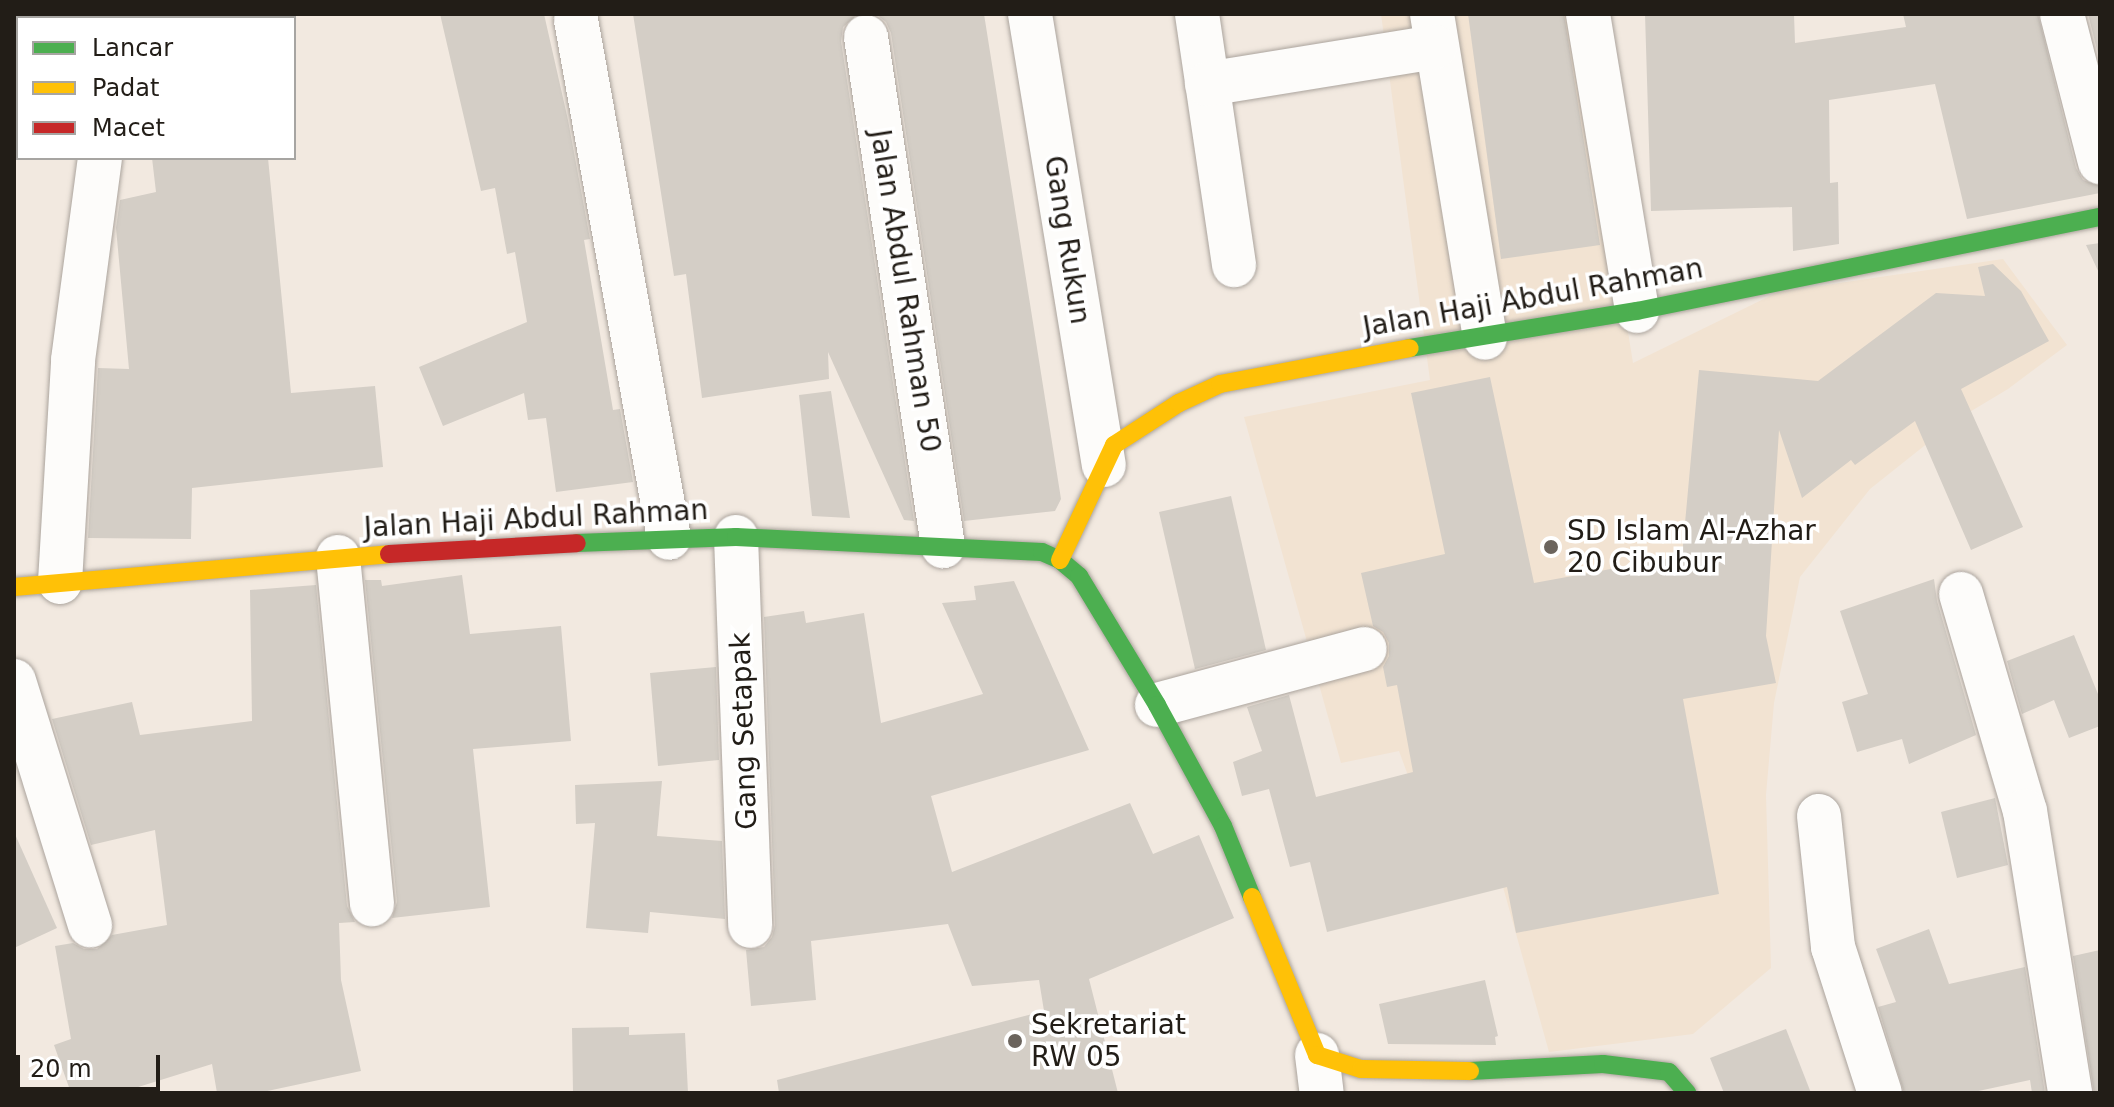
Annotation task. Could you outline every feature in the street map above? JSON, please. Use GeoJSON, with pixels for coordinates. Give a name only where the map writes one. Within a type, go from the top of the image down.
{"type":"FeatureCollection","features":[{"type":"Feature","properties":{"kind":"street","name":"Gang Rukun"},"geometry":{"type":"LineString","coordinates":[[1030,14],[1104,465]]}},
{"type":"Feature","properties":{"kind":"street"},"geometry":{"type":"LineString","coordinates":[[1197,14],[1234,265]]}},
{"type":"Feature","properties":{"kind":"street"},"geometry":{"type":"LineString","coordinates":[[1588,14],[1637,311]]}},
{"type":"Feature","properties":{"kind":"street"},"geometry":{"type":"LineString","coordinates":[[2062,14],[2100,162]]}},
{"type":"Feature","properties":{"kind":"street"},"geometry":{"type":"LineString","coordinates":[[576,20],[669,538]]}},
{"type":"Feature","properties":{"kind":"street"},"geometry":{"type":"LineString","coordinates":[[1207,84],[1433,30],[1485,338]]}},
{"type":"Feature","properties":{"kind":"street","name":"Jalan Abdul Rahman 50"},"geometry":{"type":"LineString","coordinates":[[866,37],[943,546]]}},
{"type":"Feature","properties":{"kind":"street"},"geometry":{"type":"LineString","coordinates":[[60,582],[73,360],[100,160]]}},
{"type":"Feature","properties":{"kind":"street","name":"Jalan Haji Abdul Rahman"},"geometry":{"type":"LineString","coordinates":[[14,587],[338,557],[669,538],[736,537],[943,546],[1042,552],[1060,560],[1085,513],[1114,445],[1179,403],[1220,384],[1314,364],[1637,311],[2100,217]]}},
{"type":"Feature","properties":{"kind":"street","name":"Gang Setapak"},"geometry":{"type":"LineString","coordinates":[[736,537],[750,926]]}},
{"type":"Feature","properties":{"kind":"street"},"geometry":{"type":"LineString","coordinates":[[338,557],[372,904]]}},
{"type":"Feature","properties":{"kind":"street"},"geometry":{"type":"LineString","coordinates":[[1060,560],[1079,576],[1157,705],[1223,826],[1320,1074],[1361,1069],[1476,1071],[1603,1064],[1669,1072],[1687,1093]]}},
{"type":"Feature","properties":{"kind":"street"},"geometry":{"type":"LineString","coordinates":[[1961,594],[2025,811],[2070,1093]]}},
{"type":"Feature","properties":{"kind":"street"},"geometry":{"type":"LineString","coordinates":[[1157,705],[1365,649]]}},
{"type":"Feature","properties":{"kind":"street"},"geometry":{"type":"LineString","coordinates":[[14,681],[90,925]]}},
{"type":"Feature","properties":{"kind":"street"},"geometry":{"type":"LineString","coordinates":[[1819,816],[1833,947],[1880,1093]]}},
{"type":"Feature","properties":{"kind":"shaded area","name":"SD Islam Al-Azhar 20 Cibubur"},"geometry":{"type":"Polygon","coordinates":[[[1381,14],[1577,14],[1633,363],[1778,292],[2003,259],[2067,345],[2008,389],[1958,419],[1870,489],[1800,577],[1774,703],[1766,795],[1771,968],[1693,1034],[1549,1052],[1474,783],[1417,800],[1399,751],[1341,763],[1244,417],[1430,380],[1381,14]]]}},
{"type":"Feature","properties":{"kind":"building"},"geometry":{"type":"Polygon","coordinates":[[[440,14],[544,14],[590,239],[584,240],[613,410],[620,409],[633,482],[556,492],[546,418],[528,420],[524,393],[443,426],[419,367],[527,322],[515,252],[507,254],[495,188],[481,191],[440,14]]]}},
{"type":"Feature","properties":{"kind":"building"},"geometry":{"type":"Polygon","coordinates":[[[633,14],[858,14],[843,27],[841,41],[914,521],[904,520],[828,352],[829,379],[702,398],[686,274],[674,276],[633,14]]]}},
{"type":"Feature","properties":{"kind":"building"},"geometry":{"type":"Polygon","coordinates":[[[876,14],[984,14],[1061,499],[1055,511],[964,521],[891,33],[886,22],[876,14]]]}},
{"type":"Feature","properties":{"kind":"building"},"geometry":{"type":"Polygon","coordinates":[[[1468,14],[1564,14],[1600,245],[1501,259],[1468,14]]]}},
{"type":"Feature","properties":{"kind":"building"},"geometry":{"type":"Polygon","coordinates":[[[1645,14],[1794,14],[1795,43],[1906,27],[1903,14],[2038,14],[2076,168],[2083,180],[2100,186],[2100,193],[1967,219],[1935,84],[1829,100],[1830,183],[1838,182],[1839,244],[1793,251],[1792,207],[1651,211],[1645,14]]]}},
{"type":"Feature","properties":{"kind":"building"},"geometry":{"type":"Polygon","coordinates":[[[2088,14],[2100,14],[2100,61],[2088,14]]]}},
{"type":"Feature","properties":{"kind":"building"},"geometry":{"type":"Polygon","coordinates":[[[152,160],[268,160],[291,393],[375,386],[383,467],[192,488],[191,539],[88,538],[98,368],[129,369],[116,228],[120,200],[156,192],[152,160]]]}},
{"type":"Feature","properties":{"kind":"building"},"geometry":{"type":"Polygon","coordinates":[[[2100,243],[2100,275],[2086,245],[2100,243]]]}},
{"type":"Feature","properties":{"kind":"building"},"geometry":{"type":"Polygon","coordinates":[[[1993,264],[2021,291],[2049,341],[1961,389],[2023,527],[1971,550],[1915,421],[1855,465],[1851,460],[1802,498],[1779,430],[1766,636],[1776,683],[1683,699],[1719,894],[1516,933],[1507,887],[1327,932],[1310,862],[1290,867],[1269,789],[1242,796],[1233,762],[1262,751],[1247,707],[1289,695],[1316,797],[1413,772],[1397,685],[1387,687],[1383,667],[1389,656],[1389,643],[1383,632],[1373,626],[1361,573],[1445,554],[1411,393],[1490,377],[1534,583],[1682,556],[1699,370],[1818,381],[1936,293],[1985,296],[1978,267],[1993,264]]]}},
{"type":"Feature","properties":{"kind":"building"},"geometry":{"type":"Polygon","coordinates":[[[831,391],[850,518],[812,516],[799,395],[831,391]]]}},
{"type":"Feature","properties":{"kind":"building"},"geometry":{"type":"Polygon","coordinates":[[[1231,496],[1266,650],[1195,669],[1159,512],[1231,496]]]}},
{"type":"Feature","properties":{"kind":"building"},"geometry":{"type":"Polygon","coordinates":[[[462,575],[470,634],[561,626],[571,741],[473,749],[490,907],[392,918],[397,902],[365,580],[381,580],[382,586],[462,575]]]}},
{"type":"Feature","properties":{"kind":"building"},"geometry":{"type":"Polygon","coordinates":[[[1934,579],[1937,601],[1976,735],[1909,764],[1902,739],[1857,752],[1842,702],[1868,694],[1840,611],[1934,579]]]}},
{"type":"Feature","properties":{"kind":"building"},"geometry":{"type":"Polygon","coordinates":[[[1014,581],[1089,750],[931,796],[952,872],[1130,803],[1153,854],[1199,835],[1234,918],[1089,979],[1118,1093],[779,1093],[777,1080],[1044,1011],[1039,980],[972,986],[948,924],[811,941],[816,1000],[751,1006],[746,950],[764,947],[772,937],[775,925],[764,617],[804,611],[806,623],[864,613],[881,723],[983,694],[942,603],[976,600],[974,586],[1014,581]]]}},
{"type":"Feature","properties":{"kind":"building"},"geometry":{"type":"Polygon","coordinates":[[[316,585],[347,906],[355,922],[339,923],[341,980],[361,1071],[258,1093],[217,1093],[212,1064],[119,1093],[71,1093],[54,1045],[71,1039],[55,946],[73,943],[84,949],[97,949],[112,935],[167,925],[155,830],[91,845],[52,719],[132,702],[140,735],[252,721],[250,590],[316,585]]]}},
{"type":"Feature","properties":{"kind":"building"},"geometry":{"type":"Polygon","coordinates":[[[2074,635],[2100,699],[2100,726],[2069,738],[2054,700],[2022,714],[2007,661],[2074,635]]]}},
{"type":"Feature","properties":{"kind":"building"},"geometry":{"type":"Polygon","coordinates":[[[716,667],[719,760],[658,766],[650,673],[716,667]]]}},
{"type":"Feature","properties":{"kind":"building"},"geometry":{"type":"Polygon","coordinates":[[[662,781],[657,836],[722,841],[725,919],[650,912],[648,933],[586,928],[595,823],[576,824],[575,785],[662,781]]]}},
{"type":"Feature","properties":{"kind":"building"},"geometry":{"type":"Polygon","coordinates":[[[1995,798],[2008,865],[1957,878],[1941,812],[1995,798]]]}},
{"type":"Feature","properties":{"kind":"building"},"geometry":{"type":"Polygon","coordinates":[[[14,832],[57,928],[14,948],[14,832]]]}},
{"type":"Feature","properties":{"kind":"building"},"geometry":{"type":"Polygon","coordinates":[[[1929,929],[1949,984],[2025,967],[2045,1093],[2032,1093],[2030,1080],[1969,1093],[1904,1093],[1878,1007],[1896,1002],[1876,949],[1929,929]]]}},
{"type":"Feature","properties":{"kind":"building"},"geometry":{"type":"Polygon","coordinates":[[[2100,950],[2100,1093],[2094,1093],[2073,956],[2100,950]]]}},
{"type":"Feature","properties":{"kind":"building"},"geometry":{"type":"Polygon","coordinates":[[[1485,980],[1498,1036],[1495,1037],[1496,1045],[1388,1044],[1379,1004],[1485,980]]]}},
{"type":"Feature","properties":{"kind":"building"},"geometry":{"type":"Polygon","coordinates":[[[629,1027],[629,1035],[685,1033],[688,1093],[573,1093],[572,1028],[629,1027]]]}},
{"type":"Feature","properties":{"kind":"building"},"geometry":{"type":"Polygon","coordinates":[[[1786,1029],[1811,1093],[1724,1093],[1710,1058],[1786,1029]]]}},
{"type":"Feature","properties":{"kind":"traffic: fast"},"geometry":{"type":"LineString","coordinates":[[1410,348],[1637,311],[2100,217]]}},
{"type":"Feature","properties":{"kind":"traffic: fast"},"geometry":{"type":"LineString","coordinates":[[577,543],[736,537],[1042,552],[1060,560],[1079,576],[1157,705],[1223,826],[1252,897]]}},
{"type":"Feature","properties":{"kind":"traffic: fast"},"geometry":{"type":"LineString","coordinates":[[1470,1071],[1603,1064],[1669,1072],[1687,1093]]}},
{"type":"Feature","properties":{"kind":"traffic: slow"},"geometry":{"type":"LineString","coordinates":[[1060,560],[1114,445],[1179,403],[1220,384],[1410,348]]}},
{"type":"Feature","properties":{"kind":"traffic: slow"},"geometry":{"type":"LineString","coordinates":[[14,587],[389,554]]}},
{"type":"Feature","properties":{"kind":"traffic: slow"},"geometry":{"type":"LineString","coordinates":[[1252,897],[1317,1055],[1361,1069],[1470,1071]]}},
{"type":"Feature","properties":{"kind":"traffic: jam"},"geometry":{"type":"LineString","coordinates":[[389,554],[577,543]]}},
{"type":"Feature","properties":{"kind":"place","name":"SD Islam Al-Azhar 20 Cibubur"},"geometry":{"type":"Point","coordinates":[1551,547]}},
{"type":"Feature","properties":{"kind":"place","name":"Sekretariat RW 05"},"geometry":{"type":"Point","coordinates":[1015,1041]}}]}
